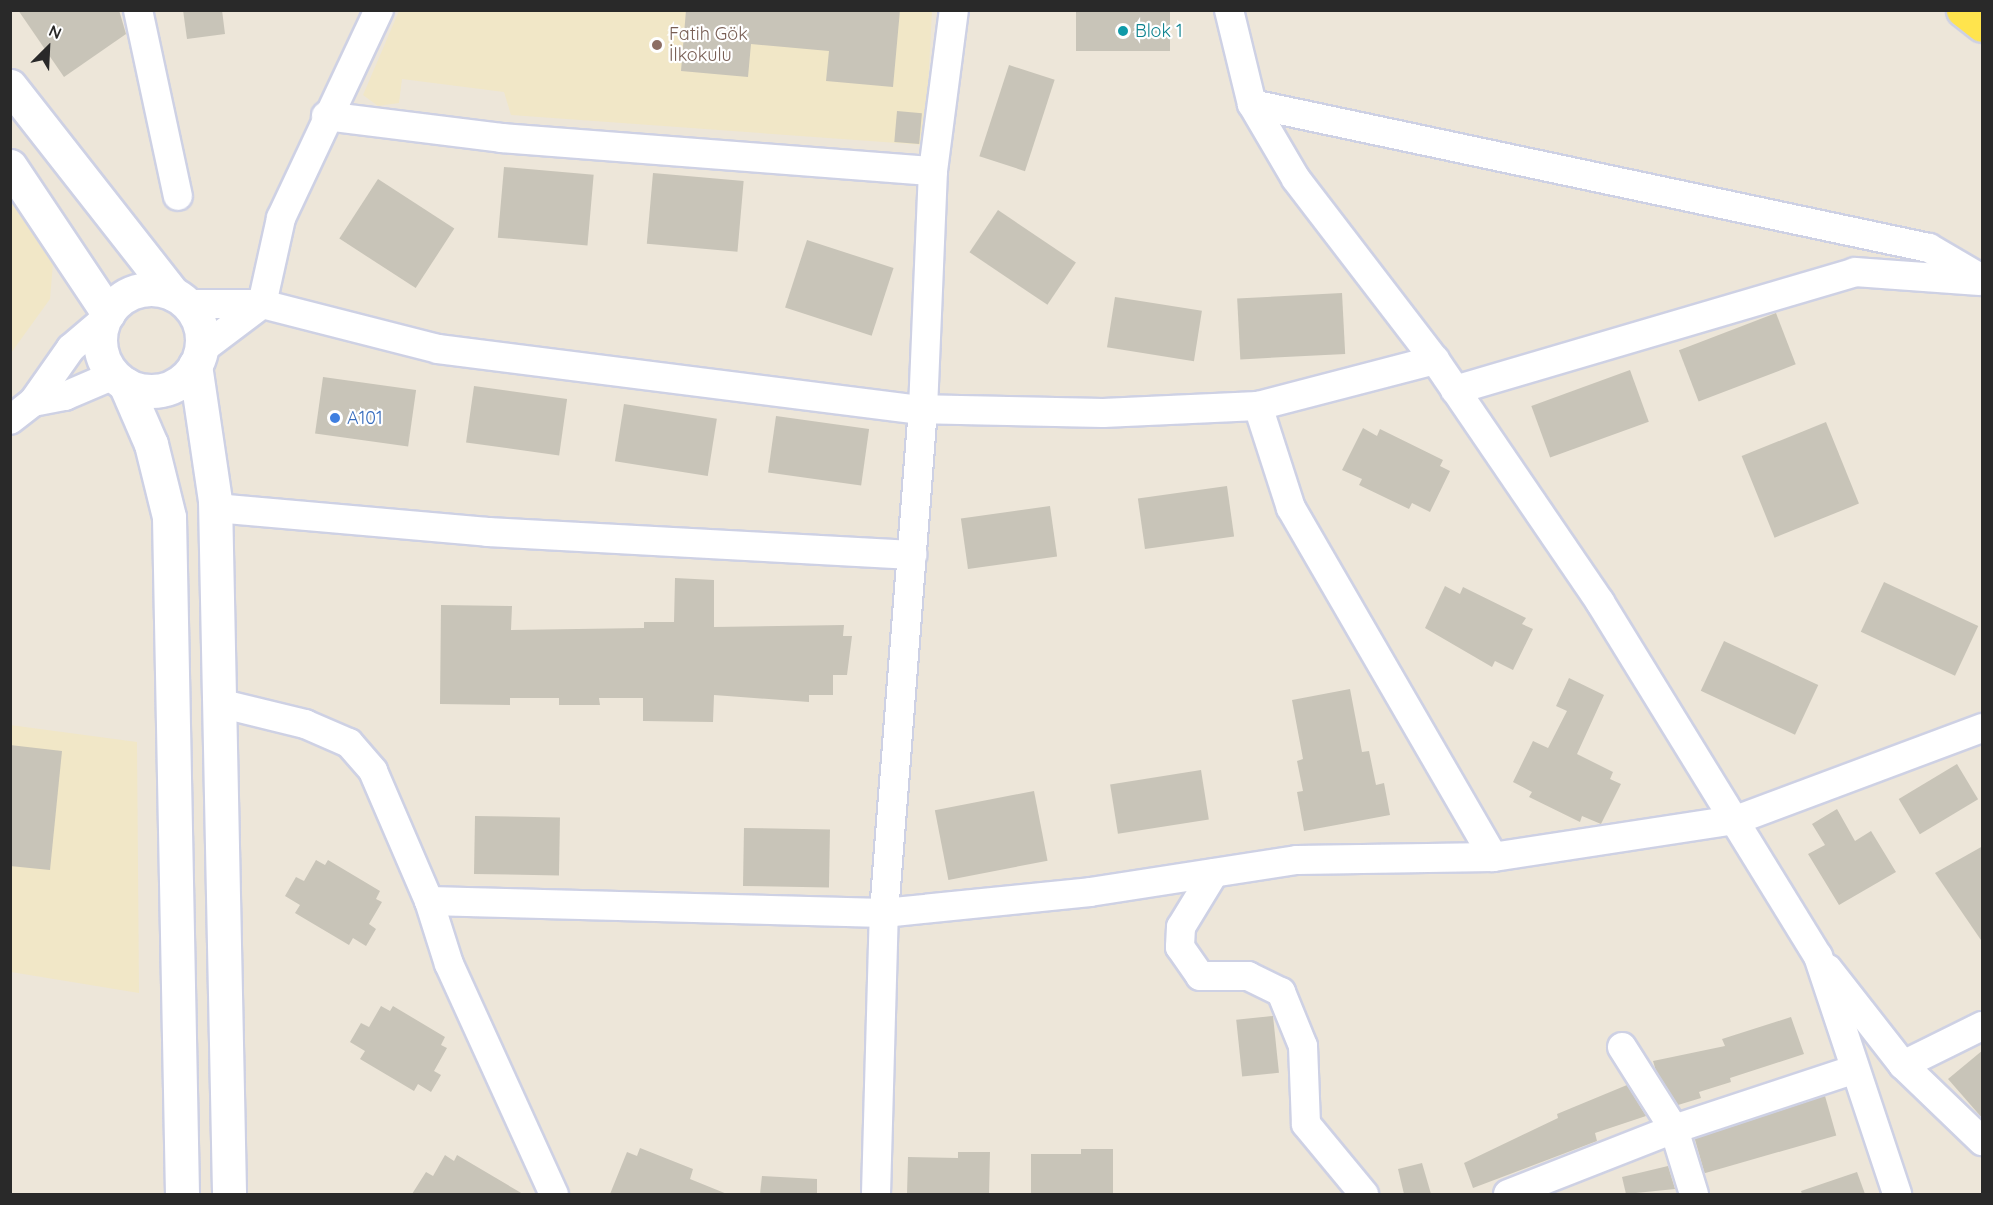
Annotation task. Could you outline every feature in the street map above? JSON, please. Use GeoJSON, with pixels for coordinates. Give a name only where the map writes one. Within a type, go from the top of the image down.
{"type":"FeatureCollection","features":[{"type":"Feature","properties":{"kind":"main road"},"geometry":{"type":"LineString","coordinates":[[1963,10],[1983,25]]}},
{"type":"Feature","properties":{"kind":"street"},"geometry":{"type":"LineString","coordinates":[[138,10],[178,196]]}},
{"type":"Feature","properties":{"kind":"street"},"geometry":{"type":"LineString","coordinates":[[33,402],[65,396],[119,379],[156,391],[172,386],[198,358],[262,304],[281,218],[326,116],[379,10]]}},
{"type":"Feature","properties":{"kind":"street"},"geometry":{"type":"LineString","coordinates":[[876,1194],[884,913],[923,409],[933,171],[954,10]]}},
{"type":"Feature","properties":{"kind":"street"},"geometry":{"type":"LineString","coordinates":[[1229,10],[1252,104],[1296,179],[1435,360],[1648,672],[1818,956],[1903,1065],[1983,1141]]}},
{"type":"Feature","properties":{"kind":"street"},"geometry":{"type":"LineString","coordinates":[[10,86],[199,325],[198,358],[215,508],[229,1194]]}},
{"type":"Feature","properties":{"kind":"street"},"geometry":{"type":"LineString","coordinates":[[1252,104],[1929,248],[1983,280]]}},
{"type":"Feature","properties":{"kind":"street"},"geometry":{"type":"LineString","coordinates":[[326,116],[502,138],[933,171]]}},
{"type":"Feature","properties":{"kind":"street"},"geometry":{"type":"LineString","coordinates":[[10,166],[105,317],[100,349],[119,379],[152,444],[169,517],[182,1194]]}},
{"type":"Feature","properties":{"kind":"street"},"geometry":{"type":"LineString","coordinates":[[1455,390],[1855,272],[1983,280]]}},
{"type":"Feature","properties":{"kind":"street"},"geometry":{"type":"LineString","coordinates":[[10,420],[33,402],[71,348],[124,296],[140,290],[180,299],[262,304],[438,349],[923,409],[1103,413],[1258,406],[1435,360]]}},
{"type":"Feature","properties":{"kind":"street"},"geometry":{"type":"LineString","coordinates":[[1258,406],[1291,508],[1492,857]]}},
{"type":"Feature","properties":{"kind":"street"},"geometry":{"type":"LineString","coordinates":[[215,508],[488,532],[912,555]]}},
{"type":"Feature","properties":{"kind":"street"},"geometry":{"type":"LineString","coordinates":[[219,703],[305,724],[349,743],[373,771],[429,902],[449,964],[554,1194]]}},
{"type":"Feature","properties":{"kind":"street"},"geometry":{"type":"LineString","coordinates":[[429,902],[884,913],[1214,873],[1297,860],[1492,857],[1736,820],[1983,728]]}},
{"type":"Feature","properties":{"kind":"street"},"geometry":{"type":"LineString","coordinates":[[1214,873],[1181,927],[1180,947],[1200,976],[1248,976],[1281,992],[1303,1046],[1306,1124],[1364,1194]]}},
{"type":"Feature","properties":{"kind":"street"},"geometry":{"type":"LineString","coordinates":[[1818,956],[1852,1070],[1897,1194]]}},
{"type":"Feature","properties":{"kind":"street"},"geometry":{"type":"LineString","coordinates":[[1903,1065],[1983,1026]]}},
{"type":"Feature","properties":{"kind":"street"},"geometry":{"type":"LineString","coordinates":[[1623,1047],[1674,1129],[1694,1194]]}},
{"type":"Feature","properties":{"kind":"street"},"geometry":{"type":"LineString","coordinates":[[1508,1194],[1674,1129],[1852,1070]]}},
{"type":"Feature","properties":{"kind":"shaded area","name":"Fatih Gök İlkokulu"},"geometry":{"type":"Polygon","coordinates":[[[399,11],[932,11],[925,145],[511,115],[504,92],[402,79],[399,103],[378,106],[363,95],[399,11]]]}},
{"type":"Feature","properties":{"kind":"shaded area"},"geometry":{"type":"Polygon","coordinates":[[[11,195],[45,237],[53,263],[50,299],[11,353],[11,195]]]}},
{"type":"Feature","properties":{"kind":"shaded area"},"geometry":{"type":"Polygon","coordinates":[[[10,725],[137,742],[139,993],[11,972],[10,725]]]}},
{"type":"Feature","properties":{"kind":"building"},"geometry":{"type":"Polygon","coordinates":[[[18,10],[119,10],[126,34],[64,77],[18,10]]]}},
{"type":"Feature","properties":{"kind":"building"},"geometry":{"type":"Polygon","coordinates":[[[183,10],[222,10],[225,34],[187,39],[183,10]]]}},
{"type":"Feature","properties":{"kind":"building"},"geometry":{"type":"Polygon","coordinates":[[[686,10],[900,10],[893,87],[826,81],[829,51],[751,44],[748,77],[681,71],[686,10]]]}},
{"type":"Feature","properties":{"kind":"building","name":"Blok 1"},"geometry":{"type":"Polygon","coordinates":[[[1076,10],[1170,10],[1170,51],[1076,51],[1076,10]]]}},
{"type":"Feature","properties":{"kind":"building"},"geometry":{"type":"Polygon","coordinates":[[[1009,65],[1055,80],[1025,171],[979,156],[1009,65]]]}},
{"type":"Feature","properties":{"kind":"building"},"geometry":{"type":"Polygon","coordinates":[[[897,111],[922,113],[919,144],[894,142],[897,111]]]}},
{"type":"Feature","properties":{"kind":"building"},"geometry":{"type":"Polygon","coordinates":[[[504,167],[594,175],[587,246],[498,238],[504,167]]]}},
{"type":"Feature","properties":{"kind":"building"},"geometry":{"type":"Polygon","coordinates":[[[653,173],[744,181],[737,252],[647,244],[653,173]]]}},
{"type":"Feature","properties":{"kind":"building"},"geometry":{"type":"Polygon","coordinates":[[[378,179],[454,229],[416,288],[339,239],[378,179]]]}},
{"type":"Feature","properties":{"kind":"building"},"geometry":{"type":"Polygon","coordinates":[[[998,210],[1076,263],[1047,305],[969,252],[998,210]]]}},
{"type":"Feature","properties":{"kind":"building"},"geometry":{"type":"Polygon","coordinates":[[[807,240],[894,268],[872,336],[785,308],[807,240]]]}},
{"type":"Feature","properties":{"kind":"building"},"geometry":{"type":"Polygon","coordinates":[[[1342,293],[1345,354],[1240,359],[1237,298],[1342,293]]]}},
{"type":"Feature","properties":{"kind":"building"},"geometry":{"type":"Polygon","coordinates":[[[1115,297],[1202,311],[1194,361],[1107,347],[1115,297]]]}},
{"type":"Feature","properties":{"kind":"building"},"geometry":{"type":"Polygon","coordinates":[[[1776,313],[1796,364],[1699,402],[1679,350],[1776,313]]]}},
{"type":"Feature","properties":{"kind":"building"},"geometry":{"type":"Polygon","coordinates":[[[1630,370],[1649,422],[1550,458],[1531,406],[1630,370]]]}},
{"type":"Feature","properties":{"kind":"building"},"geometry":{"type":"Polygon","coordinates":[[[323,377],[416,390],[408,447],[315,433],[323,377]]]}},
{"type":"Feature","properties":{"kind":"building"},"geometry":{"type":"Polygon","coordinates":[[[474,386],[567,399],[559,456],[466,442],[474,386]]]}},
{"type":"Feature","properties":{"kind":"building"},"geometry":{"type":"Polygon","coordinates":[[[624,404],[717,419],[708,476],[615,461],[624,404]]]}},
{"type":"Feature","properties":{"kind":"building"},"geometry":{"type":"Polygon","coordinates":[[[776,416],[869,429],[861,486],[768,472],[776,416]]]}},
{"type":"Feature","properties":{"kind":"building"},"geometry":{"type":"Polygon","coordinates":[[[1826,422],[1859,504],[1775,538],[1742,456],[1826,422]]]}},
{"type":"Feature","properties":{"kind":"building"},"geometry":{"type":"Polygon","coordinates":[[[1363,428],[1377,436],[1380,429],[1443,460],[1440,466],[1450,471],[1430,512],[1412,503],[1409,509],[1359,485],[1362,479],[1342,470],[1363,428]]]}},
{"type":"Feature","properties":{"kind":"building"},"geometry":{"type":"Polygon","coordinates":[[[1227,486],[1234,537],[1145,549],[1138,499],[1227,486]]]}},
{"type":"Feature","properties":{"kind":"building"},"geometry":{"type":"Polygon","coordinates":[[[1050,506],[1057,557],[968,569],[961,519],[1050,506]]]}},
{"type":"Feature","properties":{"kind":"building"},"geometry":{"type":"Polygon","coordinates":[[[675,578],[714,580],[714,627],[844,625],[843,636],[852,636],[847,675],[833,675],[833,695],[809,695],[809,702],[714,695],[713,722],[643,721],[643,698],[599,698],[600,705],[559,705],[559,698],[510,698],[510,705],[440,704],[441,605],[512,606],[511,630],[644,628],[644,622],[674,622],[675,578]]]}},
{"type":"Feature","properties":{"kind":"building"},"geometry":{"type":"Polygon","coordinates":[[[1884,582],[1978,626],[1955,676],[1861,632],[1884,582]]]}},
{"type":"Feature","properties":{"kind":"building"},"geometry":{"type":"Polygon","coordinates":[[[1445,586],[1460,594],[1463,587],[1526,618],[1522,624],[1533,629],[1513,670],[1495,661],[1492,667],[1425,628],[1445,586]]]}},
{"type":"Feature","properties":{"kind":"building"},"geometry":{"type":"Polygon","coordinates":[[[1724,641],[1818,685],[1795,735],[1701,691],[1724,641]]]}},
{"type":"Feature","properties":{"kind":"building"},"geometry":{"type":"Polygon","coordinates":[[[1569,678],[1604,695],[1577,754],[1613,772],[1610,779],[1621,784],[1601,824],[1582,816],[1580,822],[1529,797],[1532,792],[1513,782],[1533,741],[1548,748],[1567,711],[1556,706],[1569,678]]]}},
{"type":"Feature","properties":{"kind":"building"},"geometry":{"type":"Polygon","coordinates":[[[1350,689],[1362,752],[1369,751],[1376,785],[1384,783],[1390,815],[1304,831],[1297,792],[1303,791],[1297,761],[1303,759],[1292,700],[1350,689]]]}},
{"type":"Feature","properties":{"kind":"building"},"geometry":{"type":"Polygon","coordinates":[[[10,745],[62,751],[50,870],[10,866],[10,745]]]}},
{"type":"Feature","properties":{"kind":"building"},"geometry":{"type":"Polygon","coordinates":[[[1957,764],[1978,799],[1920,834],[1899,799],[1957,764]]]}},
{"type":"Feature","properties":{"kind":"building"},"geometry":{"type":"Polygon","coordinates":[[[1201,770],[1209,819],[1118,834],[1110,784],[1201,770]]]}},
{"type":"Feature","properties":{"kind":"building"},"geometry":{"type":"Polygon","coordinates":[[[1034,791],[1048,861],[948,880],[935,810],[1034,791]]]}},
{"type":"Feature","properties":{"kind":"building"},"geometry":{"type":"Polygon","coordinates":[[[1837,809],[1855,841],[1871,831],[1896,872],[1839,905],[1808,854],[1825,845],[1812,824],[1837,809]]]}},
{"type":"Feature","properties":{"kind":"building"},"geometry":{"type":"Polygon","coordinates":[[[475,816],[560,817],[559,875],[474,874],[475,816]]]}},
{"type":"Feature","properties":{"kind":"building"},"geometry":{"type":"Polygon","coordinates":[[[744,828],[830,830],[829,887],[743,886],[744,828]]]}},
{"type":"Feature","properties":{"kind":"building"},"geometry":{"type":"Polygon","coordinates":[[[1983,846],[1983,943],[1935,873],[1983,846]]]}},
{"type":"Feature","properties":{"kind":"building"},"geometry":{"type":"Polygon","coordinates":[[[316,860],[325,865],[328,860],[380,891],[376,899],[382,902],[369,924],[376,929],[366,946],[353,938],[349,945],[295,913],[300,905],[285,896],[296,877],[304,881],[316,860]]]}},
{"type":"Feature","properties":{"kind":"building"},"geometry":{"type":"Polygon","coordinates":[[[381,1006],[390,1011],[393,1006],[445,1037],[441,1045],[447,1048],[434,1071],[441,1075],[431,1092],[418,1084],[414,1091],[360,1059],[365,1051],[350,1042],[361,1023],[369,1027],[381,1006]]]}},
{"type":"Feature","properties":{"kind":"building"},"geometry":{"type":"Polygon","coordinates":[[[1273,1016],[1279,1073],[1242,1077],[1236,1020],[1273,1016]]]}},
{"type":"Feature","properties":{"kind":"building"},"geometry":{"type":"Polygon","coordinates":[[[1791,1017],[1804,1054],[1730,1078],[1731,1082],[1699,1092],[1701,1098],[1678,1105],[1656,1071],[1653,1061],[1725,1046],[1722,1039],[1791,1017]]]}},
{"type":"Feature","properties":{"kind":"building"},"geometry":{"type":"Polygon","coordinates":[[[1983,1050],[1983,1119],[1948,1079],[1983,1050]]]}},
{"type":"Feature","properties":{"kind":"building"},"geometry":{"type":"Polygon","coordinates":[[[1627,1085],[1646,1116],[1595,1133],[1597,1141],[1473,1188],[1464,1163],[1558,1118],[1557,1114],[1627,1085]]]}},
{"type":"Feature","properties":{"kind":"building"},"geometry":{"type":"Polygon","coordinates":[[[1825,1096],[1836,1135],[1705,1173],[1693,1134],[1825,1096]]]}},
{"type":"Feature","properties":{"kind":"building"},"geometry":{"type":"Polygon","coordinates":[[[640,1148],[693,1169],[690,1179],[727,1194],[610,1194],[627,1152],[637,1156],[640,1148]]]}},
{"type":"Feature","properties":{"kind":"building"},"geometry":{"type":"Polygon","coordinates":[[[1081,1149],[1113,1149],[1113,1194],[1031,1194],[1031,1154],[1081,1154],[1081,1149]]]}},
{"type":"Feature","properties":{"kind":"building"},"geometry":{"type":"Polygon","coordinates":[[[958,1152],[990,1152],[989,1194],[907,1194],[908,1157],[958,1158],[958,1152]]]}},
{"type":"Feature","properties":{"kind":"building"},"geometry":{"type":"Polygon","coordinates":[[[445,1155],[454,1161],[457,1155],[523,1194],[412,1194],[426,1172],[433,1176],[445,1155]]]}},
{"type":"Feature","properties":{"kind":"building"},"geometry":{"type":"Polygon","coordinates":[[[1422,1163],[1431,1194],[1404,1194],[1398,1169],[1422,1163]]]}},
{"type":"Feature","properties":{"kind":"building"},"geometry":{"type":"Polygon","coordinates":[[[1668,1166],[1675,1189],[1626,1194],[1622,1177],[1668,1166]]]}},
{"type":"Feature","properties":{"kind":"building"},"geometry":{"type":"Polygon","coordinates":[[[1857,1172],[1865,1194],[1802,1194],[1801,1191],[1857,1172]]]}},
{"type":"Feature","properties":{"kind":"building"},"geometry":{"type":"Polygon","coordinates":[[[762,1176],[817,1179],[817,1194],[760,1194],[762,1176]]]}},
{"type":"Feature","properties":{"kind":"place","name":"Blok 1"},"geometry":{"type":"Point","coordinates":[1123,31]}},
{"type":"Feature","properties":{"kind":"place","name":"Fatih Gök İlkokulu"},"geometry":{"type":"Point","coordinates":[657,45]}},
{"type":"Feature","properties":{"kind":"place","name":"A101"},"geometry":{"type":"Point","coordinates":[335,418]}}]}
